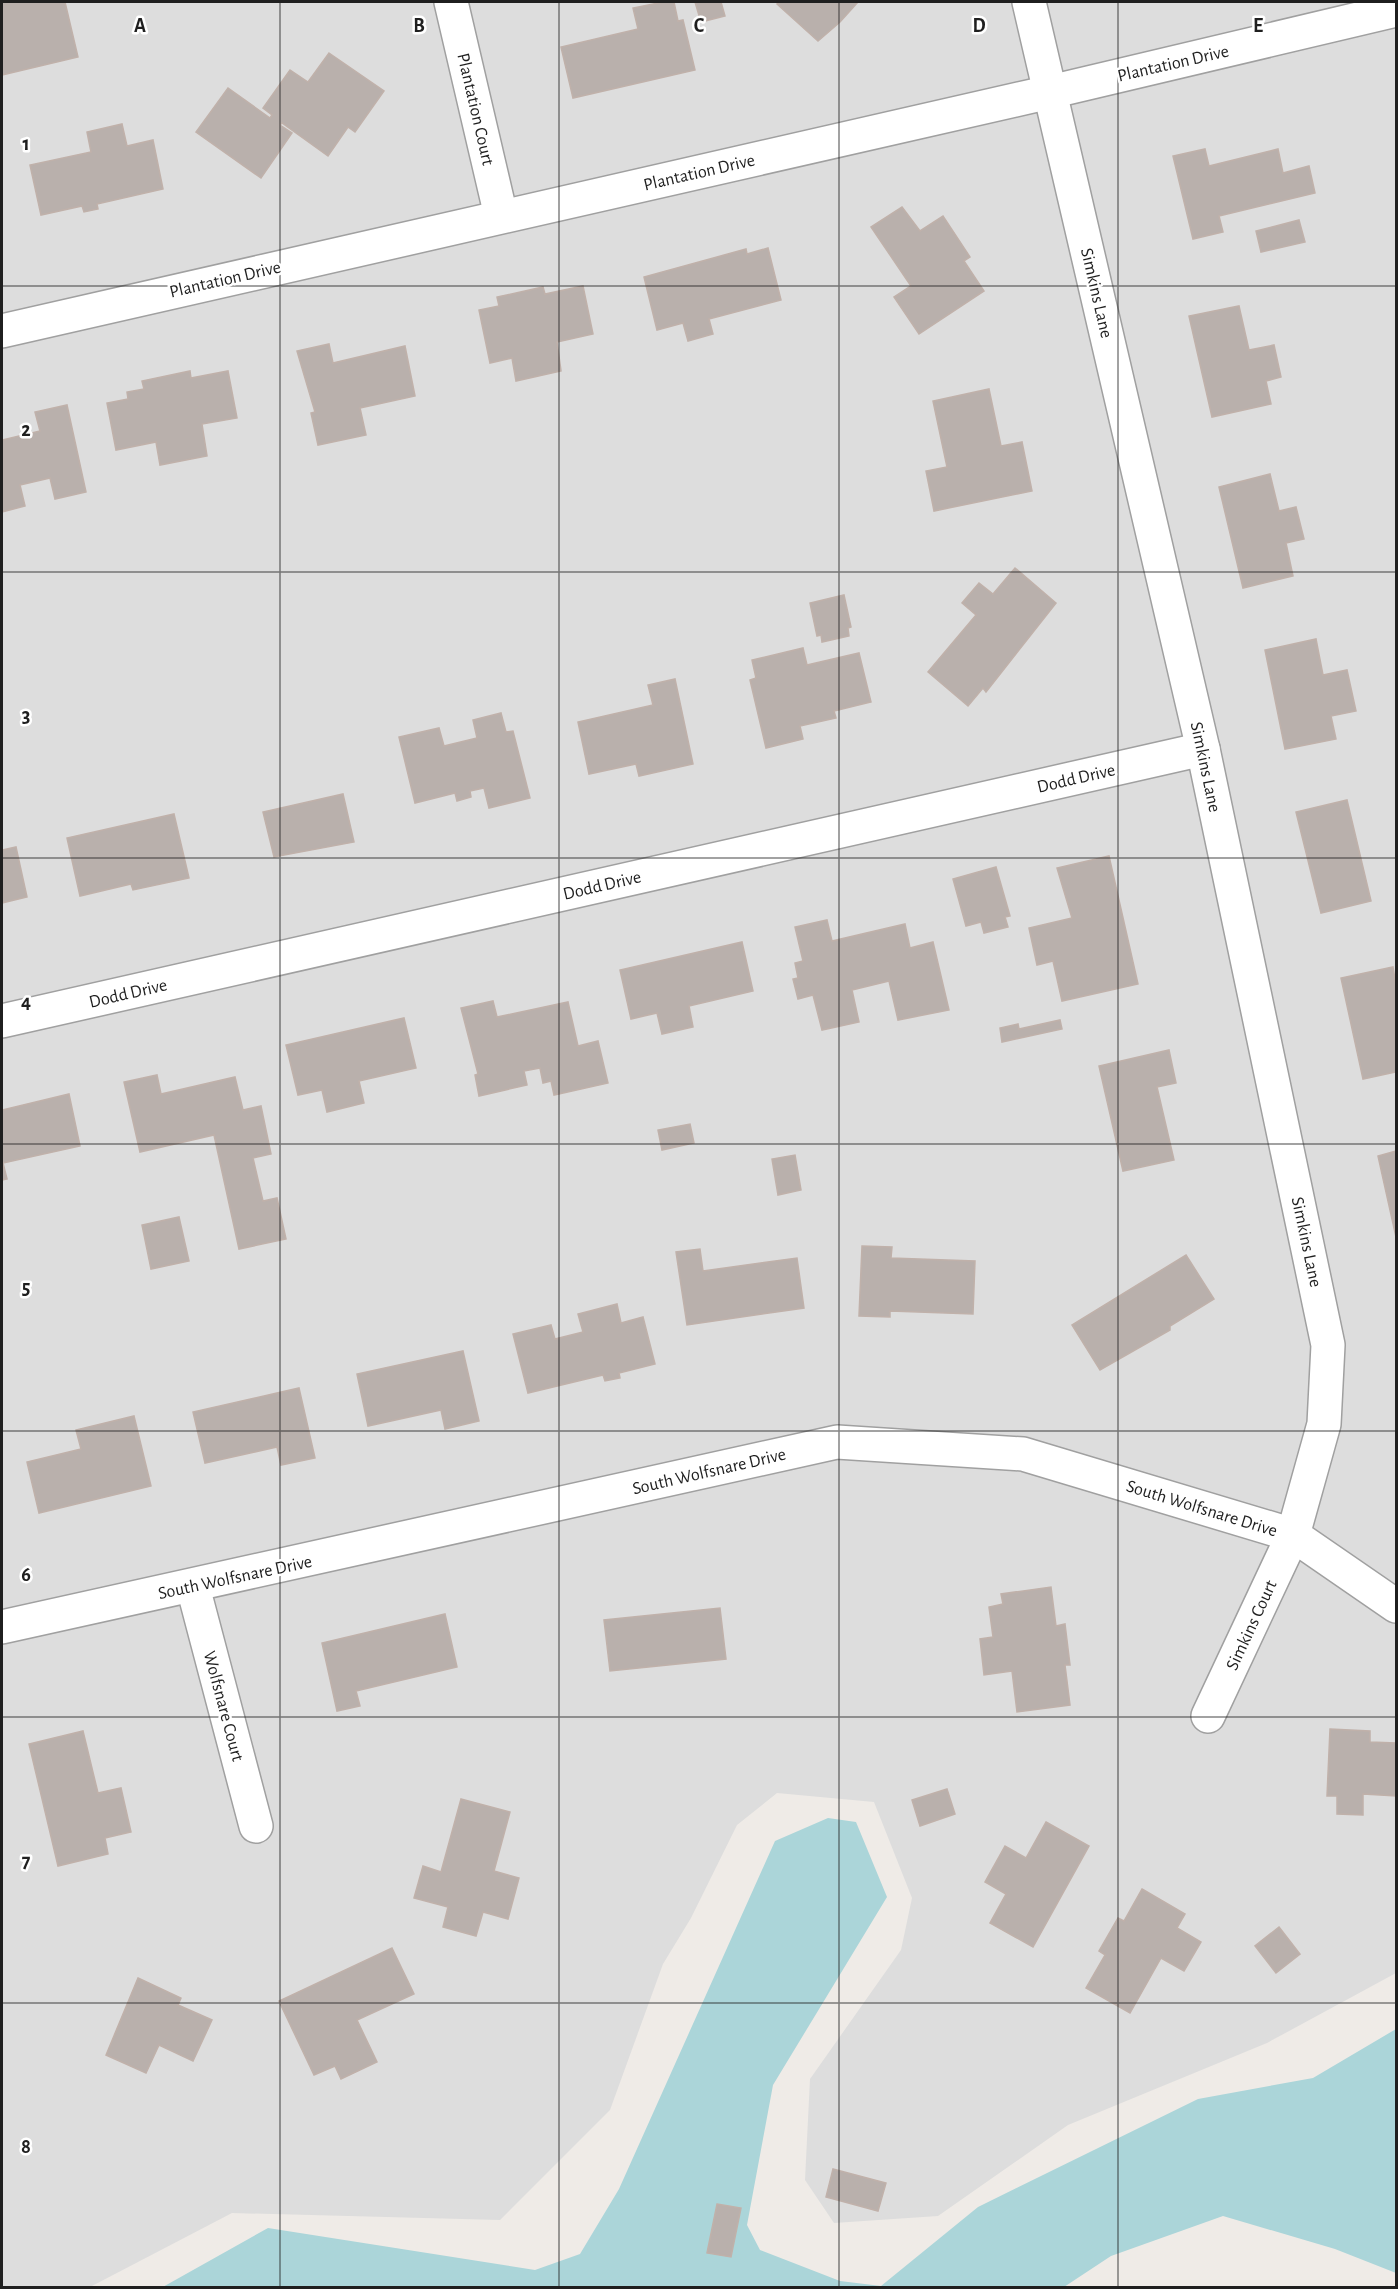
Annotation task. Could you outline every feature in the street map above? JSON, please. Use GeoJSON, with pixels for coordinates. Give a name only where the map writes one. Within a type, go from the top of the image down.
{"type":"FeatureCollection","features":[{"type":"Feature","properties":{"kind":"street","name":"Plantation Court"},"geometry":{"type":"LineString","coordinates":[[451,2],[501,216]]}},
{"type":"Feature","properties":{"kind":"street","name":"Simkins Lane"},"geometry":{"type":"LineString","coordinates":[[1029,2],[1203,749],[1328,1345],[1324,1424],[1293,1535]]}},
{"type":"Feature","properties":{"kind":"street","name":"Plantation Drive"},"geometry":{"type":"LineString","coordinates":[[2,331],[1050,92],[1396,10]]}},
{"type":"Feature","properties":{"kind":"street","name":"Dodd Drive"},"geometry":{"type":"LineString","coordinates":[[2,1021],[1203,749]]}},
{"type":"Feature","properties":{"kind":"street","name":"South Wolfsnare Drive"},"geometry":{"type":"LineString","coordinates":[[2,1627],[192,1587],[837,1442],[1023,1454],[1293,1535],[1396,1606]]}},
{"type":"Feature","properties":{"kind":"street","name":"Simkins Court"},"geometry":{"type":"LineString","coordinates":[[1208,1716],[1293,1535]]}},
{"type":"Feature","properties":{"kind":"street","name":"Wolfsnare Court"},"geometry":{"type":"LineString","coordinates":[[192,1587],[256,1826]]}},
{"type":"Feature","properties":{"kind":"shaded area"},"geometry":{"type":"Polygon","coordinates":[[[2,2],[1396,2],[1396,1973],[1267,2043],[1068,2125],[938,2216],[834,2223],[805,2180],[810,2079],[901,1950],[912,1898],[874,1802],[777,1793],[737,1825],[691,1918],[663,1964],[610,2110],[500,2220],[232,2213],[90,2287],[2,2288],[2,2]]]}},
{"type":"Feature","properties":{"kind":"water"},"geometry":{"type":"Polygon","coordinates":[[[828,1818],[856,1822],[887,1897],[773,2085],[747,2225],[760,2250],[840,2281],[881,2286],[978,2207],[1198,2099],[1313,2078],[1396,2029],[1396,2273],[1335,2249],[1223,2216],[1111,2256],[1064,2287],[161,2288],[268,2228],[535,2270],[580,2254],[619,2189],[775,1841],[828,1818]]]}},
{"type":"Feature","properties":{"kind":"building"},"geometry":{"type":"Polygon","coordinates":[[[2,2],[65,2],[78,57],[2,75],[2,2]]]}},
{"type":"Feature","properties":{"kind":"building"},"geometry":{"type":"Polygon","coordinates":[[[674,2],[678,21],[683,20],[695,70],[573,98],[561,47],[638,29],[633,8],[674,2]]]}},
{"type":"Feature","properties":{"kind":"building"},"geometry":{"type":"Polygon","coordinates":[[[695,2],[721,2],[725,16],[701,22],[695,2]]]}},
{"type":"Feature","properties":{"kind":"building"},"geometry":{"type":"Polygon","coordinates":[[[779,2],[858,2],[818,41],[777,4],[779,2]]]}},
{"type":"Feature","properties":{"kind":"building"},"geometry":{"type":"Polygon","coordinates":[[[329,53],[384,91],[355,132],[348,127],[328,156],[282,123],[280,125],[292,133],[261,178],[196,132],[228,88],[270,118],[272,115],[263,108],[290,70],[308,82],[329,53]]]}},
{"type":"Feature","properties":{"kind":"building"},"geometry":{"type":"Polygon","coordinates":[[[122,124],[127,146],[153,140],[163,189],[97,204],[98,209],[84,212],[82,206],[41,215],[30,165],[91,152],[87,132],[122,124]]]}},
{"type":"Feature","properties":{"kind":"building"},"geometry":{"type":"Polygon","coordinates":[[[1205,149],[1209,166],[1278,149],[1283,173],[1309,166],[1315,193],[1219,216],[1223,232],[1193,239],[1173,156],[1205,149]]]}},
{"type":"Feature","properties":{"kind":"building"},"geometry":{"type":"Polygon","coordinates":[[[902,207],[920,231],[943,216],[970,257],[964,261],[984,291],[919,334],[894,297],[911,286],[871,227],[902,207]]]}},
{"type":"Feature","properties":{"kind":"building"},"geometry":{"type":"Polygon","coordinates":[[[1299,220],[1305,242],[1261,252],[1256,231],[1299,220]]]}},
{"type":"Feature","properties":{"kind":"building"},"geometry":{"type":"Polygon","coordinates":[[[768,248],[781,300],[709,319],[713,334],[688,341],[683,323],[657,330],[644,277],[746,249],[747,254],[768,248]]]}},
{"type":"Feature","properties":{"kind":"building"},"geometry":{"type":"Polygon","coordinates":[[[583,286],[593,334],[557,342],[561,371],[516,381],[512,358],[490,363],[479,310],[499,306],[497,297],[543,287],[545,294],[583,286]]]}},
{"type":"Feature","properties":{"kind":"building"},"geometry":{"type":"Polygon","coordinates":[[[1239,306],[1249,350],[1274,345],[1281,377],[1266,381],[1271,404],[1212,417],[1189,316],[1239,306]]]}},
{"type":"Feature","properties":{"kind":"building"},"geometry":{"type":"Polygon","coordinates":[[[329,344],[333,363],[405,346],[415,396],[360,408],[366,435],[318,445],[311,413],[315,412],[297,351],[329,344]]]}},
{"type":"Feature","properties":{"kind":"building"},"geometry":{"type":"Polygon","coordinates":[[[190,371],[191,378],[228,371],[237,418],[202,424],[207,456],[160,465],[156,442],[116,450],[107,403],[128,399],[127,392],[144,389],[142,381],[190,371]]]}},
{"type":"Feature","properties":{"kind":"building"},"geometry":{"type":"Polygon","coordinates":[[[989,389],[1001,446],[1022,442],[1032,491],[934,511],[926,471],[947,467],[933,401],[989,389]]]}},
{"type":"Feature","properties":{"kind":"building"},"geometry":{"type":"Polygon","coordinates":[[[67,405],[86,492],[55,499],[50,478],[20,485],[25,506],[2,512],[2,440],[40,431],[35,412],[67,405]]]}},
{"type":"Feature","properties":{"kind":"building"},"geometry":{"type":"Polygon","coordinates":[[[1270,474],[1279,511],[1296,507],[1304,539],[1286,543],[1293,576],[1243,588],[1219,487],[1270,474]]]}},
{"type":"Feature","properties":{"kind":"building"},"geometry":{"type":"Polygon","coordinates":[[[1015,568],[1056,603],[986,692],[983,688],[968,706],[928,672],[976,615],[962,603],[979,583],[993,594],[1015,568]]]}},
{"type":"Feature","properties":{"kind":"building"},"geometry":{"type":"Polygon","coordinates":[[[844,595],[851,627],[848,628],[849,636],[822,642],[821,635],[817,636],[810,603],[844,595]]]}},
{"type":"Feature","properties":{"kind":"building"},"geometry":{"type":"Polygon","coordinates":[[[1316,639],[1323,675],[1347,670],[1356,711],[1331,716],[1336,739],[1285,749],[1265,650],[1316,639]]]}},
{"type":"Feature","properties":{"kind":"building"},"geometry":{"type":"Polygon","coordinates":[[[803,648],[807,665],[859,653],[871,702],[834,711],[836,718],[800,726],[803,739],[766,748],[750,680],[756,678],[752,660],[803,648]]]}},
{"type":"Feature","properties":{"kind":"building"},"geometry":{"type":"Polygon","coordinates":[[[675,679],[693,764],[639,776],[636,764],[589,774],[578,722],[653,705],[648,685],[675,679]]]}},
{"type":"Feature","properties":{"kind":"building"},"geometry":{"type":"Polygon","coordinates":[[[501,713],[506,732],[513,731],[530,798],[489,808],[484,788],[470,791],[471,797],[457,801],[455,793],[415,803],[399,737],[439,728],[444,746],[477,738],[473,720],[501,713]]]}},
{"type":"Feature","properties":{"kind":"building"},"geometry":{"type":"Polygon","coordinates":[[[343,794],[354,842],[274,857],[263,812],[343,794]]]}},
{"type":"Feature","properties":{"kind":"building"},"geometry":{"type":"Polygon","coordinates":[[[1347,800],[1371,901],[1321,913],[1296,812],[1347,800]]]}},
{"type":"Feature","properties":{"kind":"building"},"geometry":{"type":"Polygon","coordinates":[[[174,814],[189,878],[133,890],[131,884],[80,896],[67,838],[174,814]]]}},
{"type":"Feature","properties":{"kind":"building"},"geometry":{"type":"Polygon","coordinates":[[[16,847],[27,897],[2,903],[2,850],[16,847]]]}},
{"type":"Feature","properties":{"kind":"building"},"geometry":{"type":"Polygon","coordinates":[[[1109,856],[1138,984],[1062,1001],[1053,961],[1037,965],[1029,928],[1072,918],[1057,868],[1109,856]]]}},
{"type":"Feature","properties":{"kind":"building"},"geometry":{"type":"Polygon","coordinates":[[[996,867],[1010,916],[1005,917],[1008,927],[984,933],[981,922],[966,926],[953,879],[996,867]]]}},
{"type":"Feature","properties":{"kind":"building"},"geometry":{"type":"Polygon","coordinates":[[[827,920],[832,941],[905,924],[910,948],[933,942],[949,1010],[898,1020],[889,981],[852,990],[859,1022],[822,1030],[813,995],[798,999],[793,979],[798,978],[795,963],[803,961],[795,927],[827,920]]]}},
{"type":"Feature","properties":{"kind":"building"},"geometry":{"type":"Polygon","coordinates":[[[742,942],[753,991],[689,1006],[693,1027],[662,1034],[657,1013],[631,1019],[620,970],[742,942]]]}},
{"type":"Feature","properties":{"kind":"building"},"geometry":{"type":"Polygon","coordinates":[[[1393,967],[1396,985],[1396,1072],[1363,1079],[1341,978],[1393,967]]]}},
{"type":"Feature","properties":{"kind":"building"},"geometry":{"type":"Polygon","coordinates":[[[493,1001],[497,1017],[568,1002],[578,1046],[598,1041],[608,1083],[554,1095],[551,1081],[543,1083],[540,1068],[524,1071],[527,1085],[479,1096],[475,1075],[478,1074],[461,1008],[493,1001]]]}},
{"type":"Feature","properties":{"kind":"building"},"geometry":{"type":"Polygon","coordinates":[[[404,1018],[416,1068],[359,1081],[364,1103],[327,1112],[322,1090],[298,1095],[286,1045],[404,1018]]]}},
{"type":"Feature","properties":{"kind":"building"},"geometry":{"type":"Polygon","coordinates":[[[1060,1020],[1062,1029],[1002,1042],[1000,1028],[1018,1024],[1019,1029],[1060,1020]]]}},
{"type":"Feature","properties":{"kind":"building"},"geometry":{"type":"Polygon","coordinates":[[[1169,1050],[1176,1083],[1157,1087],[1174,1160],[1123,1171],[1099,1066],[1169,1050]]]}},
{"type":"Feature","properties":{"kind":"building"},"geometry":{"type":"Polygon","coordinates":[[[157,1075],[161,1094],[235,1077],[243,1110],[261,1106],[271,1154],[253,1158],[263,1201],[277,1198],[286,1239],[239,1249],[214,1135],[140,1152],[124,1082],[157,1075]]]}},
{"type":"Feature","properties":{"kind":"building"},"geometry":{"type":"Polygon","coordinates":[[[69,1094],[80,1146],[3,1163],[7,1179],[2,1180],[2,1110],[69,1094]]]}},
{"type":"Feature","properties":{"kind":"building"},"geometry":{"type":"Polygon","coordinates":[[[690,1124],[694,1143],[662,1150],[658,1130],[690,1124]]]}},
{"type":"Feature","properties":{"kind":"building"},"geometry":{"type":"Polygon","coordinates":[[[1396,1151],[1396,1237],[1378,1156],[1396,1151]]]}},
{"type":"Feature","properties":{"kind":"building"},"geometry":{"type":"Polygon","coordinates":[[[795,1155],[801,1190],[778,1195],[772,1159],[795,1155]]]}},
{"type":"Feature","properties":{"kind":"building"},"geometry":{"type":"Polygon","coordinates":[[[179,1217],[189,1261],[151,1269],[142,1225],[179,1217]]]}},
{"type":"Feature","properties":{"kind":"building"},"geometry":{"type":"Polygon","coordinates":[[[862,1246],[892,1247],[891,1258],[975,1261],[973,1314],[890,1311],[890,1317],[859,1316],[862,1246]]]}},
{"type":"Feature","properties":{"kind":"building"},"geometry":{"type":"Polygon","coordinates":[[[700,1249],[703,1271],[797,1258],[804,1308],[687,1325],[676,1252],[700,1249]]]}},
{"type":"Feature","properties":{"kind":"building"},"geometry":{"type":"Polygon","coordinates":[[[1186,1255],[1214,1299],[1170,1326],[1170,1330],[1100,1370],[1072,1325],[1186,1255]]]}},
{"type":"Feature","properties":{"kind":"building"},"geometry":{"type":"Polygon","coordinates":[[[617,1304],[621,1323],[643,1317],[655,1364],[619,1373],[620,1378],[605,1381],[603,1375],[528,1393],[513,1334],[551,1325],[555,1339],[583,1332],[578,1314],[617,1304]]]}},
{"type":"Feature","properties":{"kind":"building"},"geometry":{"type":"Polygon","coordinates":[[[463,1351],[479,1421],[445,1429],[441,1410],[368,1426],[357,1374],[463,1351]]]}},
{"type":"Feature","properties":{"kind":"building"},"geometry":{"type":"Polygon","coordinates":[[[299,1388],[315,1458],[281,1465],[277,1447],[205,1463],[193,1412],[299,1388]]]}},
{"type":"Feature","properties":{"kind":"building"},"geometry":{"type":"Polygon","coordinates":[[[134,1416],[151,1486],[39,1513],[27,1462],[81,1449],[76,1430],[134,1416]]]}},
{"type":"Feature","properties":{"kind":"building"},"geometry":{"type":"Polygon","coordinates":[[[1051,1587],[1056,1626],[1065,1624],[1070,1665],[1065,1665],[1070,1705],[1017,1712],[1012,1671],[984,1675],[980,1639],[993,1637],[989,1607],[1003,1604],[1001,1594],[1051,1587]]]}},
{"type":"Feature","properties":{"kind":"building"},"geometry":{"type":"Polygon","coordinates":[[[720,1608],[726,1659],[610,1671],[604,1620],[720,1608]]]}},
{"type":"Feature","properties":{"kind":"building"},"geometry":{"type":"Polygon","coordinates":[[[445,1614],[457,1667],[356,1691],[360,1706],[337,1711],[322,1643],[445,1614]]]}},
{"type":"Feature","properties":{"kind":"building"},"geometry":{"type":"Polygon","coordinates":[[[1330,1729],[1370,1731],[1370,1742],[1396,1743],[1396,1796],[1363,1794],[1363,1815],[1337,1814],[1337,1796],[1327,1796],[1330,1729]]]}},
{"type":"Feature","properties":{"kind":"building"},"geometry":{"type":"Polygon","coordinates":[[[83,1731],[98,1793],[121,1788],[131,1832],[105,1838],[108,1854],[58,1866],[29,1744],[83,1731]]]}},
{"type":"Feature","properties":{"kind":"building"},"geometry":{"type":"Polygon","coordinates":[[[947,1789],[955,1814],[920,1826],[912,1800],[947,1789]]]}},
{"type":"Feature","properties":{"kind":"building"},"geometry":{"type":"Polygon","coordinates":[[[461,1799],[510,1812],[494,1871],[519,1878],[508,1919],[483,1912],[476,1936],[443,1927],[448,1907],[414,1898],[423,1866],[441,1872],[461,1799]]]}},
{"type":"Feature","properties":{"kind":"building"},"geometry":{"type":"Polygon","coordinates":[[[1046,1822],[1089,1846],[1033,1947],[990,1923],[1006,1894],[985,1882],[1005,1846],[1026,1858],[1046,1822]]]}},
{"type":"Feature","properties":{"kind":"building"},"geometry":{"type":"Polygon","coordinates":[[[1142,1889],[1185,1914],[1177,1928],[1201,1942],[1184,1971],[1161,1958],[1130,2013],[1086,1988],[1105,1955],[1099,1951],[1118,1918],[1124,1921],[1142,1889]]]}},
{"type":"Feature","properties":{"kind":"building"},"geometry":{"type":"Polygon","coordinates":[[[1279,1927],[1300,1954],[1276,1973],[1255,1946],[1279,1927]]]}},
{"type":"Feature","properties":{"kind":"building"},"geometry":{"type":"Polygon","coordinates":[[[392,1948],[414,1994],[357,2020],[377,2062],[341,2079],[335,2066],[314,2075],[279,2001],[392,1948]]]}},
{"type":"Feature","properties":{"kind":"building"},"geometry":{"type":"Polygon","coordinates":[[[138,1978],[181,1998],[178,2005],[212,2020],[193,2061],[159,2045],[146,2073],[106,2055],[138,1978]]]}},
{"type":"Feature","properties":{"kind":"building"},"geometry":{"type":"Polygon","coordinates":[[[833,2169],[886,2183],[878,2211],[826,2197],[833,2169]]]}},
{"type":"Feature","properties":{"kind":"building"},"geometry":{"type":"Polygon","coordinates":[[[717,2204],[741,2208],[731,2257],[707,2253],[717,2204]]]}}]}
